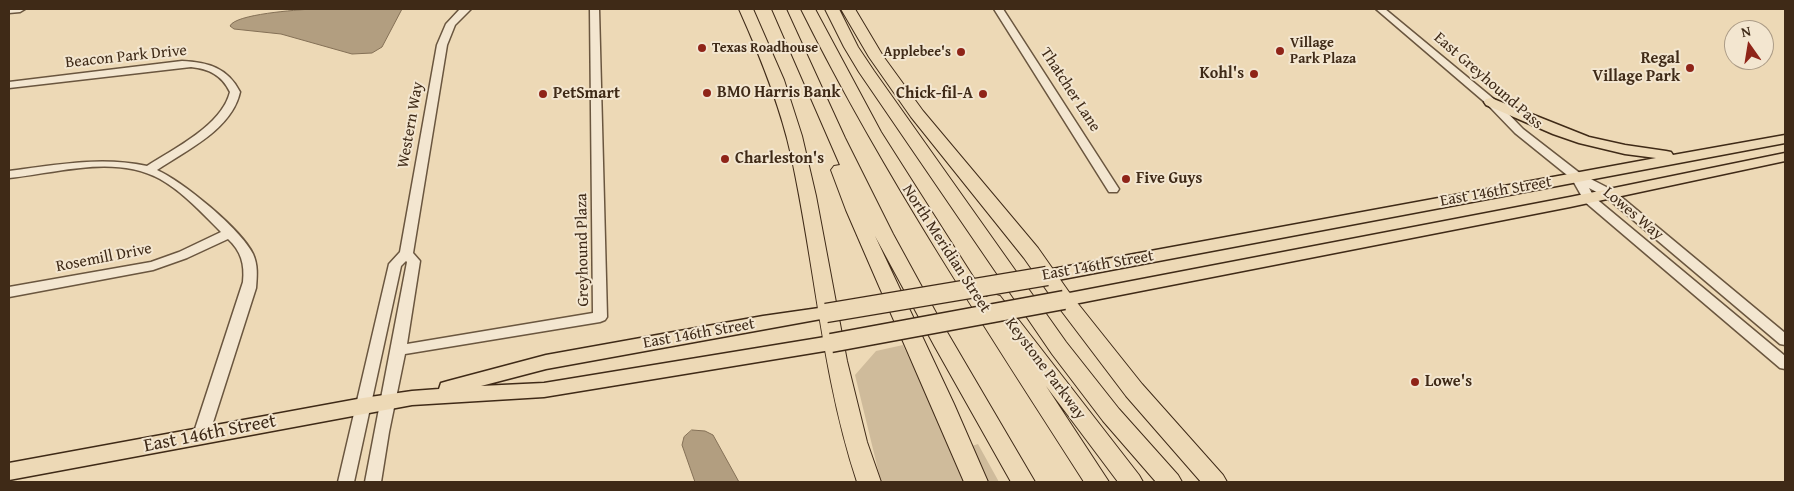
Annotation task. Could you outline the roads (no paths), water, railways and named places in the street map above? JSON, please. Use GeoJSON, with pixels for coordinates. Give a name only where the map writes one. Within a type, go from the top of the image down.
{"type":"FeatureCollection","features":[{"type":"Feature","properties":{"kind":"highway"},"geometry":{"type":"LineString","coordinates":[[779,9],[841,149],[900,266],[1023,482]]}},
{"type":"Feature","properties":{"kind":"highway","name":"North Meridian Street"},"geometry":{"type":"LineString","coordinates":[[808,9],[844,80],[920,210],[1097,482]]}},
{"type":"Feature","properties":{"kind":"highway"},"geometry":{"type":"LineString","coordinates":[[832,9],[852,47],[899,120],[1059,348],[1111,414],[1170,482]]}},
{"type":"Feature","properties":{"kind":"highway"},"geometry":{"type":"LineString","coordinates":[[850,9],[890,78],[917,114],[1047,276],[1157,418],[1215,482]]}},
{"type":"Feature","properties":{"kind":"highway"},"geometry":{"type":"LineString","coordinates":[[747,10],[789,118],[800,165],[831,342],[869,482]]}},
{"type":"Feature","properties":{"kind":"highway"},"geometry":{"type":"LineString","coordinates":[[804,67],[858,216],[976,482]]}},
{"type":"Feature","properties":{"kind":"highway","name":"Keystone Parkway"},"geometry":{"type":"LineString","coordinates":[[920,210],[1018,332],[1131,482]]}},
{"type":"Feature","properties":{"kind":"main road"},"geometry":{"type":"LineString","coordinates":[[1491,102],[1508,107],[1557,131],[1597,143],[1639,152],[1690,156]]}},
{"type":"Feature","properties":{"kind":"main road","name":"East 146th Street"},"geometry":{"type":"LineString","coordinates":[[9,472],[202,435],[412,398],[546,362],[764,322],[1047,276],[1785,139]]}},
{"type":"Feature","properties":{"kind":"main road","name":"East 146th Street"},"geometry":{"type":"LineString","coordinates":[[412,398],[544,390],[831,342],[1064,300],[1589,199],[1785,157]]}},
{"type":"Feature","properties":{"kind":"street"},"geometry":{"type":"LineString","coordinates":[[9,10],[20,9]]}},
{"type":"Feature","properties":{"kind":"street","name":"Western Way"},"geometry":{"type":"LineString","coordinates":[[346,482],[372,374],[395,264],[406,254],[442,45],[448,28],[455,18],[466,9]]}},
{"type":"Feature","properties":{"kind":"street","name":"Greyhound Plaza"},"geometry":{"type":"LineString","coordinates":[[399,350],[600,317],[594,9]]}},
{"type":"Feature","properties":{"kind":"street","name":"Thatcher Lane"},"geometry":{"type":"LineString","coordinates":[[998,9],[1113,189]]}},
{"type":"Feature","properties":{"kind":"street","name":"East Greyhound Pass"},"geometry":{"type":"LineString","coordinates":[[1380,9],[1491,102],[1519,131],[1577,177]]}},
{"type":"Feature","properties":{"kind":"street","name":"Beacon Park Drive"},"geometry":{"type":"LineString","coordinates":[[9,85],[182,64],[202,66],[219,71],[235,92],[235,101],[229,111],[217,123],[149,170]]}},
{"type":"Feature","properties":{"kind":"street"},"geometry":{"type":"LineString","coordinates":[[9,175],[98,164],[149,170],[166,178],[240,243],[248,254],[251,276],[249,288],[202,435]]}},
{"type":"Feature","properties":{"kind":"street","name":"Lowes Way"},"geometry":{"type":"LineString","coordinates":[[1577,177],[1610,194],[1785,340]]}},
{"type":"Feature","properties":{"kind":"street","name":"Lowes Way"},"geometry":{"type":"LineString","coordinates":[[1577,177],[1589,199],[1785,364]]}},
{"type":"Feature","properties":{"kind":"street","name":"Rosemill Drive"},"geometry":{"type":"LineString","coordinates":[[9,292],[154,266],[183,255],[229,233]]}},
{"type":"Feature","properties":{"kind":"street","name":"Western Way"},"geometry":{"type":"LineString","coordinates":[[373,482],[414,261],[406,254]]}},
{"type":"Feature","properties":{"kind":"place","name":"Texas Roadhouse"},"geometry":{"type":"Point","coordinates":[702,48]}},
{"type":"Feature","properties":{"kind":"place","name":"Village Park Plaza"},"geometry":{"type":"Point","coordinates":[1280,51]}},
{"type":"Feature","properties":{"kind":"place","name":"Applebee's"},"geometry":{"type":"Point","coordinates":[961,52]}},
{"type":"Feature","properties":{"kind":"place","name":"Regal Village Park"},"geometry":{"type":"Point","coordinates":[1690,68]}},
{"type":"Feature","properties":{"kind":"place","name":"Kohl's"},"geometry":{"type":"Point","coordinates":[1254,74]}},
{"type":"Feature","properties":{"kind":"place","name":"BMO Harris Bank"},"geometry":{"type":"Point","coordinates":[707,93]}},
{"type":"Feature","properties":{"kind":"place","name":"PetSmart"},"geometry":{"type":"Point","coordinates":[543,94]}},
{"type":"Feature","properties":{"kind":"place","name":"Chick-fil-A"},"geometry":{"type":"Point","coordinates":[983,94]}},
{"type":"Feature","properties":{"kind":"place","name":"Charleston's"},"geometry":{"type":"Point","coordinates":[725,159]}},
{"type":"Feature","properties":{"kind":"place","name":"Five Guys"},"geometry":{"type":"Point","coordinates":[1126,179]}},
{"type":"Feature","properties":{"kind":"place","name":"Lowe's"},"geometry":{"type":"Point","coordinates":[1415,382]}}]}
